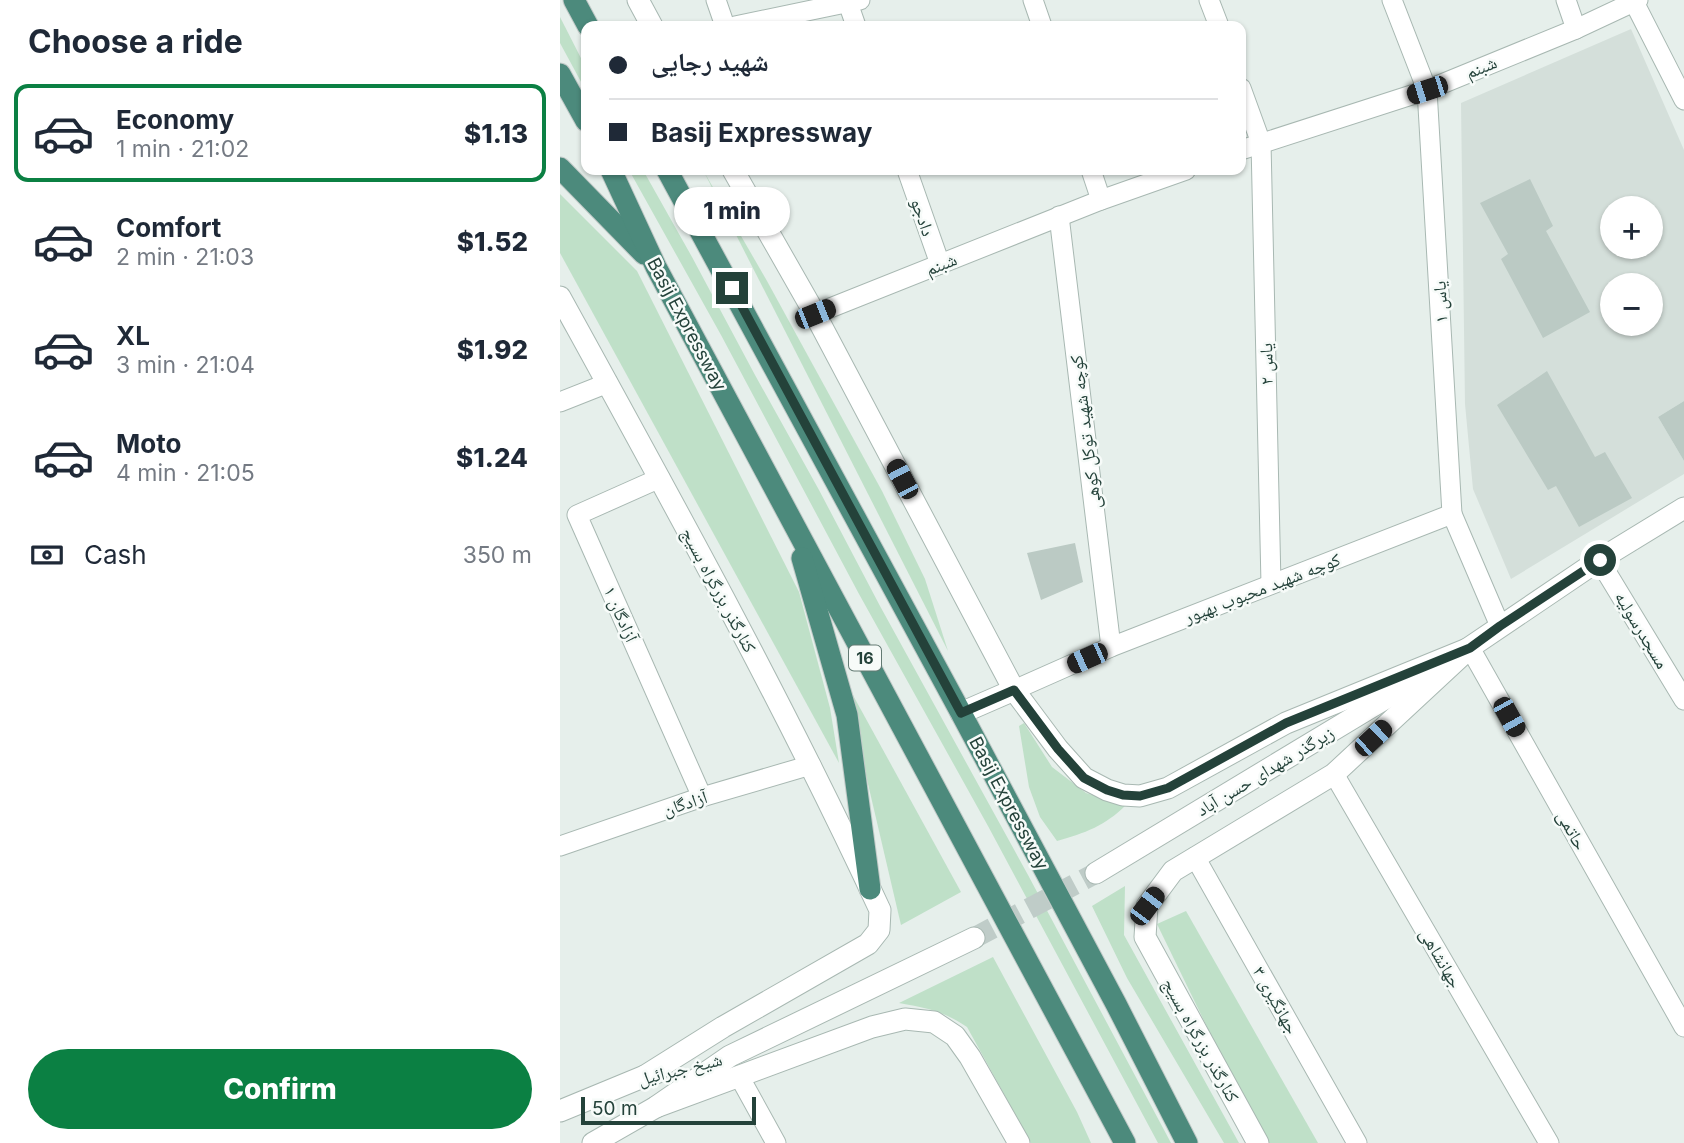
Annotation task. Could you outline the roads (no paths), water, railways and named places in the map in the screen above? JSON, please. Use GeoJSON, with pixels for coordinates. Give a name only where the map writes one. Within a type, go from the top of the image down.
{"type":"FeatureCollection","features":[{"type":"Feature","properties":{"kind":"highway"},"geometry":{"type":"LineString","coordinates":[[574,0],[586,21]]}},
{"type":"Feature","properties":{"kind":"highway"},"geometry":{"type":"LineString","coordinates":[[560,74],[581,112]]}},
{"type":"Feature","properties":{"kind":"highway"},"geometry":{"type":"LineString","coordinates":[[560,168],[656,267]]}},
{"type":"Feature","properties":{"kind":"highway","name":"Basij Expressway"},"geometry":{"type":"LineString","coordinates":[[613,175],[656,267],[1125,1143]]}},
{"type":"Feature","properties":{"kind":"highway","name":"Basij Expressway"},"geometry":{"type":"LineString","coordinates":[[671,175],[961,713],[1187,1140]]}},
{"type":"Feature","properties":{"kind":"highway"},"geometry":{"type":"LineString","coordinates":[[791,519],[847,715],[870,889]]}},
{"type":"Feature","properties":{"kind":"street"},"geometry":{"type":"LineString","coordinates":[[638,0],[649,21]]}},
{"type":"Feature","properties":{"kind":"street"},"geometry":{"type":"LineString","coordinates":[[716,0],[723,21]]}},
{"type":"Feature","properties":{"kind":"street"},"geometry":{"type":"LineString","coordinates":[[1033,0],[1040,21]]}},
{"type":"Feature","properties":{"kind":"street"},"geometry":{"type":"LineString","coordinates":[[1209,0],[1217,21]]}},
{"type":"Feature","properties":{"kind":"street","name":"یاس ۱"},"geometry":{"type":"LineString","coordinates":[[1392,0],[1427,90],[1452,514]]}},
{"type":"Feature","properties":{"kind":"street"},"geometry":{"type":"LineString","coordinates":[[1566,0],[1576,29]]}},
{"type":"Feature","properties":{"kind":"street"},"geometry":{"type":"LineString","coordinates":[[759,21],[854,1],[856,21]]}},
{"type":"Feature","properties":{"kind":"street"},"geometry":{"type":"LineString","coordinates":[[1636,1],[1684,100]]}},
{"type":"Feature","properties":{"kind":"street","name":"شبنم"},"geometry":{"type":"LineString","coordinates":[[1246,148],[1427,90],[1576,29],[1636,1]]}},
{"type":"Feature","properties":{"kind":"street","name":"یاس ۲"},"geometry":{"type":"LineString","coordinates":[[1246,102],[1261,143],[1271,584]]}},
{"type":"Feature","properties":{"kind":"street"},"geometry":{"type":"LineString","coordinates":[[736,175],[815,314],[1014,690],[1058,749],[1084,778],[1123,795],[1140,796],[1168,788],[1286,723],[1470,648]]}},
{"type":"Feature","properties":{"kind":"street","name":"دادجو"},"geometry":{"type":"LineString","coordinates":[[909,175],[940,264]]}},
{"type":"Feature","properties":{"kind":"street"},"geometry":{"type":"LineString","coordinates":[[1093,175],[1101,200]]}},
{"type":"Feature","properties":{"kind":"street","name":"شبنم"},"geometry":{"type":"LineString","coordinates":[[815,314],[1059,216],[1172,175]]}},
{"type":"Feature","properties":{"kind":"street","name":"کوچه شهید توکل کوهی"},"geometry":{"type":"LineString","coordinates":[[1059,216],[1111,647]]}},
{"type":"Feature","properties":{"kind":"street","name":"کنارگذر بزرگراه بسیج"},"geometry":{"type":"LineString","coordinates":[[560,297],[660,478],[811,765],[880,910],[879,930],[868,944],[723,1027],[645,1076]]}},
{"type":"Feature","properties":{"kind":"street"},"geometry":{"type":"LineString","coordinates":[[560,402],[607,383]]}},
{"type":"Feature","properties":{"kind":"street","name":"آزادگان ۱"},"geometry":{"type":"LineString","coordinates":[[660,478],[576,515],[702,797]]}},
{"type":"Feature","properties":{"kind":"street"},"geometry":{"type":"LineString","coordinates":[[1195,857],[1334,774],[1470,648],[1600,560],[1684,508]]}},
{"type":"Feature","properties":{"kind":"street"},"geometry":{"type":"LineString","coordinates":[[1452,514],[1500,626]]}},
{"type":"Feature","properties":{"kind":"street","name":"کوچه شهید محبوب بهپور"},"geometry":{"type":"LineString","coordinates":[[961,713],[1111,647],[1452,514]]}},
{"type":"Feature","properties":{"kind":"street","name":"مسجدرسولیه"},"geometry":{"type":"LineString","coordinates":[[1600,560],[1684,700]]}},
{"type":"Feature","properties":{"kind":"street","name":"زیرگذر شهدای حسن آباد"},"geometry":{"type":"LineString","coordinates":[[1096,873],[1470,648]]}},
{"type":"Feature","properties":{"kind":"street","name":"حاتمی"},"geometry":{"type":"LineString","coordinates":[[1470,648],[1675,998],[1684,1027]]}},
{"type":"Feature","properties":{"kind":"street","name":"آزادگان"},"geometry":{"type":"LineString","coordinates":[[560,846],[702,797],[811,765]]}},
{"type":"Feature","properties":{"kind":"street","name":"جهانشاهی"},"geometry":{"type":"LineString","coordinates":[[1334,774],[1549,1143]]}},
{"type":"Feature","properties":{"kind":"street","name":"کنارگذر بزرگراه بسیج"},"geometry":{"type":"LineString","coordinates":[[1195,857],[1173,871],[1147,906],[1145,937],[1258,1143]]}},
{"type":"Feature","properties":{"kind":"street","name":"جهانگیری ۳"},"geometry":{"type":"LineString","coordinates":[[1195,857],[1357,1143]]}},
{"type":"Feature","properties":{"kind":"street"},"geometry":{"type":"LineString","coordinates":[[730,1056],[974,938]]}},
{"type":"Feature","properties":{"kind":"street"},"geometry":{"type":"LineString","coordinates":[[656,1107],[872,1027],[905,1019],[934,1022],[955,1037],[970,1057],[1019,1143]]}},
{"type":"Feature","properties":{"kind":"street","name":"شیخ جبرائیل"},"geometry":{"type":"LineString","coordinates":[[560,1111],[645,1076],[730,1056]]}},
{"type":"Feature","properties":{"kind":"street","name":"شیخ جبرائیل"},"geometry":{"type":"LineString","coordinates":[[593,1143],[656,1107],[730,1056]]}},
{"type":"Feature","properties":{"kind":"street"},"geometry":{"type":"LineString","coordinates":[[739,1076],[776,1143]]}},
{"type":"Feature","properties":{"kind":"tunnel"},"geometry":{"type":"LineString","coordinates":[[974,938],[1096,873]]}}]}
